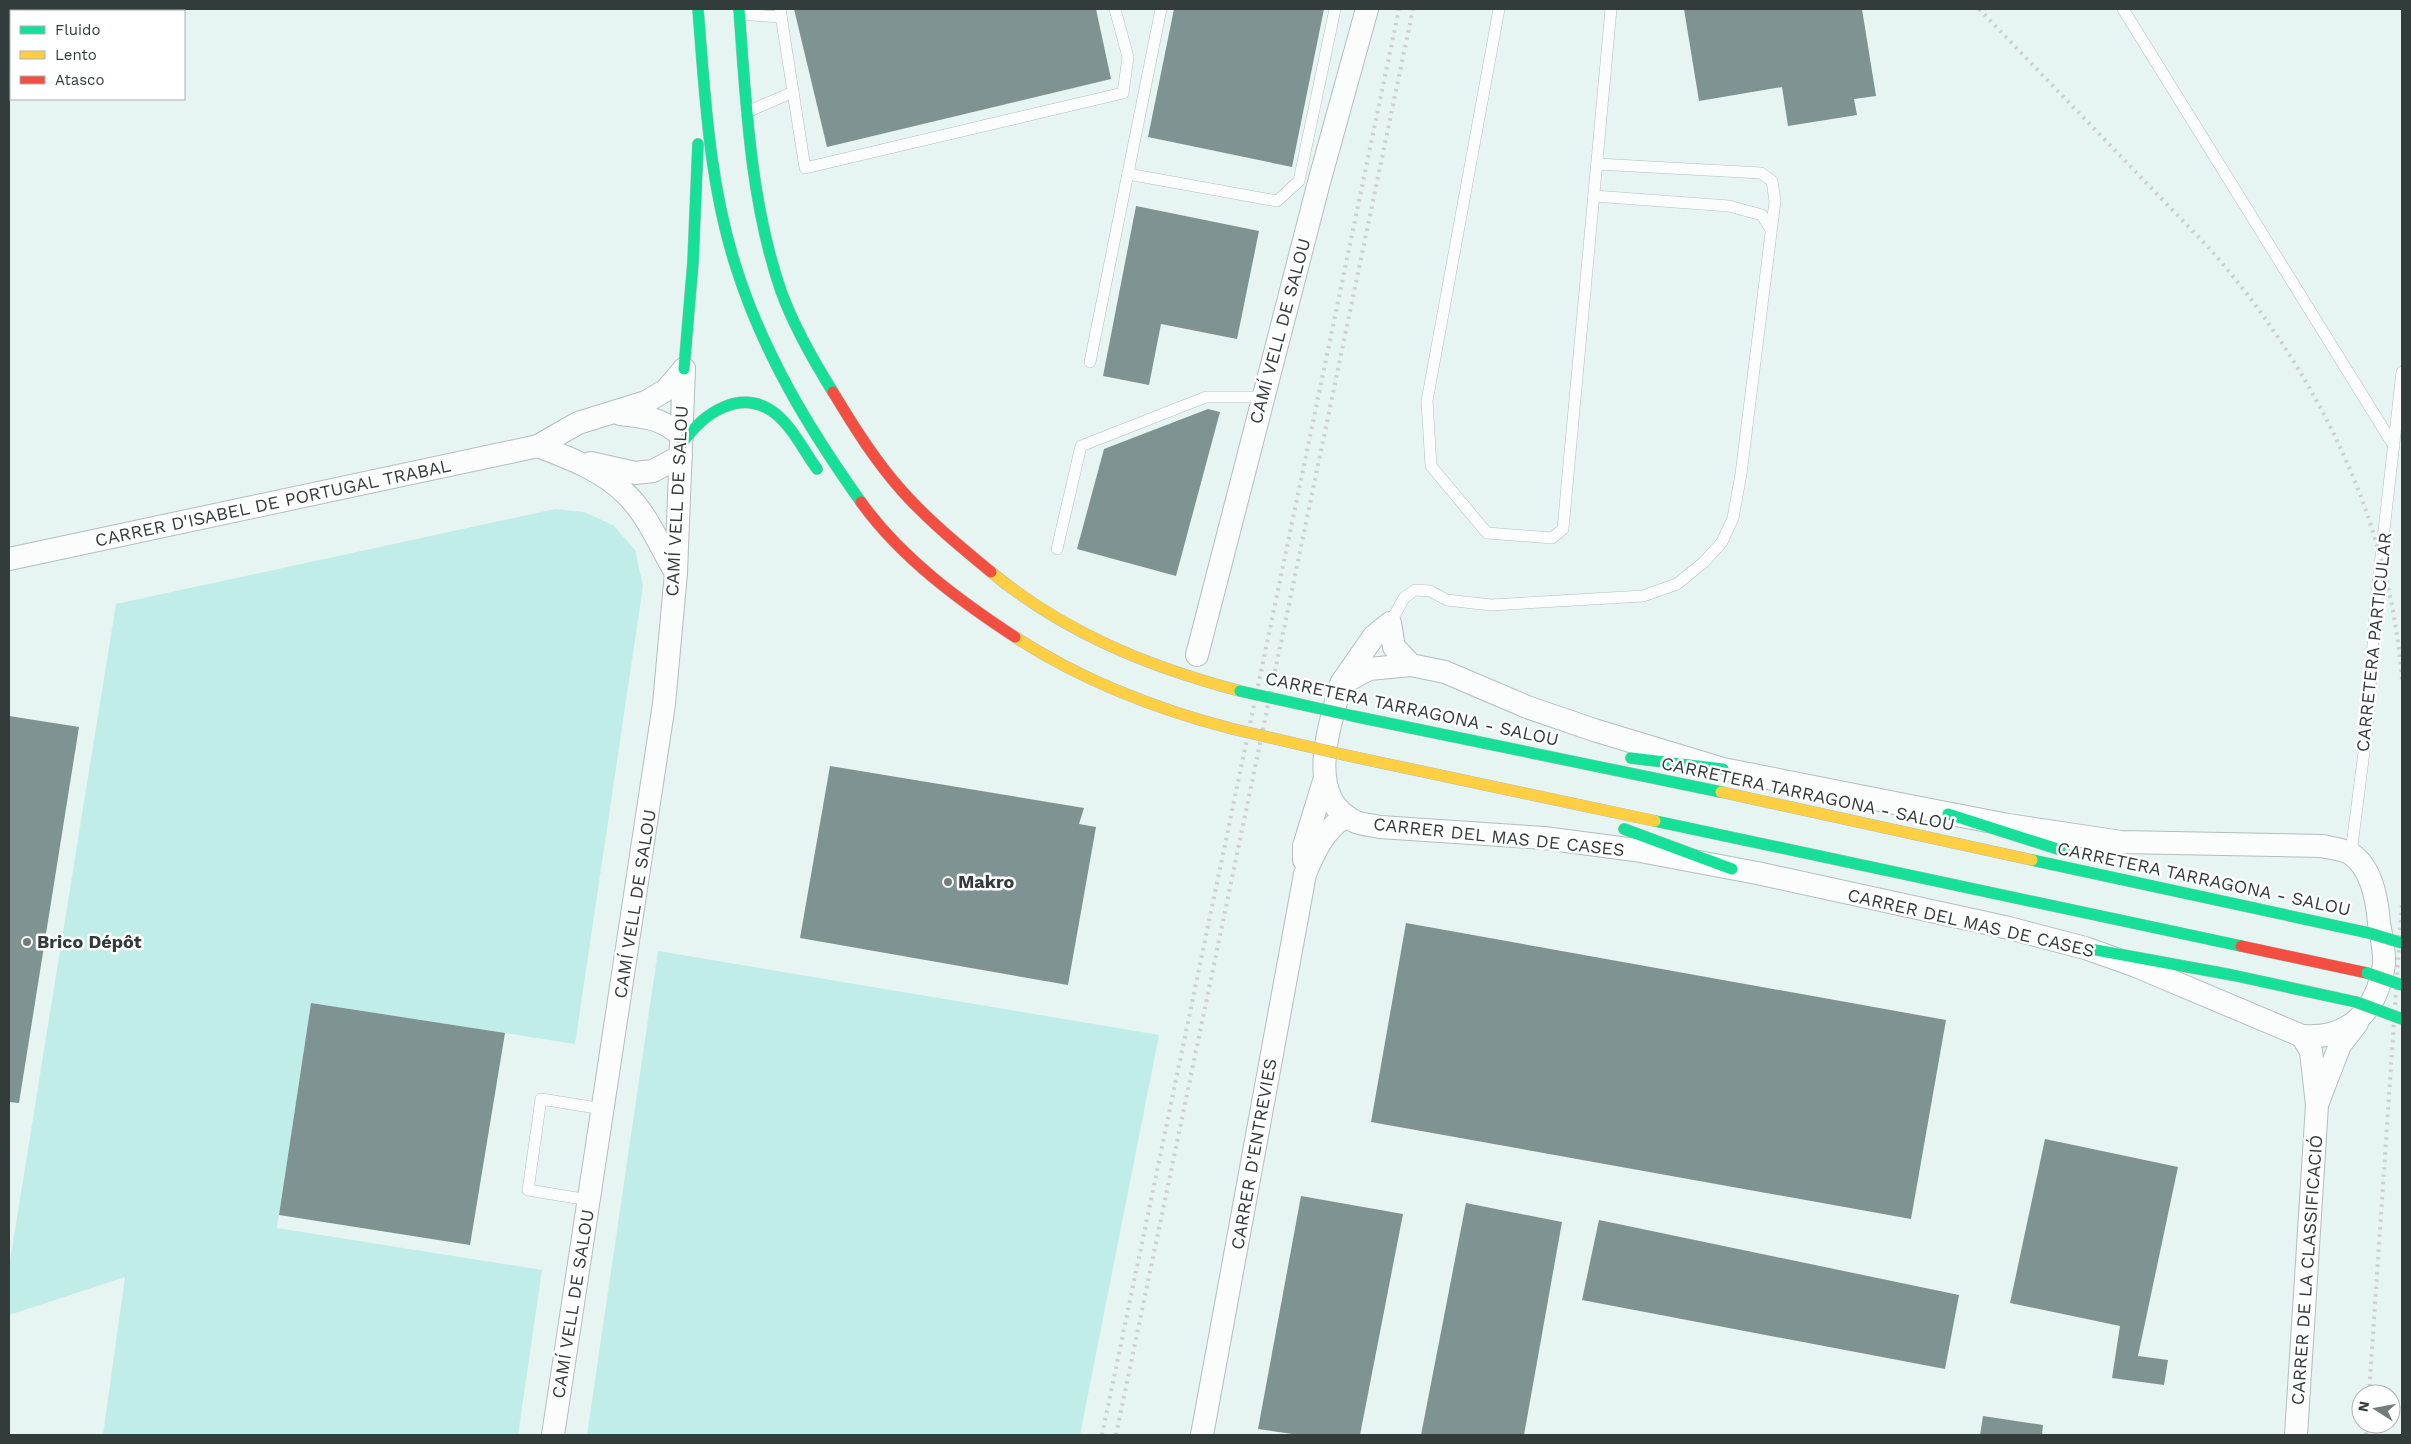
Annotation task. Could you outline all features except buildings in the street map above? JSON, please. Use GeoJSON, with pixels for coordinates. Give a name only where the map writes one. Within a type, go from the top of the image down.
{"type":"FeatureCollection","features":[{"type":"Feature","properties":{"kind":"highway"},"geometry":{"type":"LineString","coordinates":[[698,9],[713,168],[734,262],[746,301],[767,351],[799,409],[831,459],[874,519]]}},
{"type":"Feature","properties":{"kind":"highway"},"geometry":{"type":"LineString","coordinates":[[739,11],[747,112]]}},
{"type":"Feature","properties":{"kind":"highway"},"geometry":{"type":"LineString","coordinates":[[684,369],[693,262],[702,53]]}},
{"type":"Feature","properties":{"kind":"highway","name":"CARRETERA TARRAGONA - SALOU"},"geometry":{"type":"LineString","coordinates":[[747,112],[761,213],[776,275],[788,308],[818,368],[874,455],[903,492],[930,520],[992,573],[1047,613],[1097,641],[1136,658],[1204,682],[1240,691],[1353,716],[1544,754],[2150,885],[2369,933],[2402,943]]}},
{"type":"Feature","properties":{"kind":"highway"},"geometry":{"type":"LineString","coordinates":[[681,445],[695,426],[715,410],[735,404],[754,404],[776,414],[824,480]]}},
{"type":"Feature","properties":{"kind":"highway"},"geometry":{"type":"LineString","coordinates":[[844,497],[874,519],[926,571],[1015,639],[1073,670],[1138,701],[1233,729],[2367,973],[2402,985]]}},
{"type":"Feature","properties":{"kind":"highway"},"geometry":{"type":"LineString","coordinates":[[1544,754],[1653,759],[1723,769]]}},
{"type":"Feature","properties":{"kind":"highway"},"geometry":{"type":"LineString","coordinates":[[1499,787],[1607,823],[1732,869]]}},
{"type":"Feature","properties":{"kind":"highway"},"geometry":{"type":"LineString","coordinates":[[1948,814],[2049,845],[2150,885]]}},
{"type":"Feature","properties":{"kind":"highway"},"geometry":{"type":"LineString","coordinates":[[2085,948],[2232,975],[2358,1011],[2402,1020]]}},
{"type":"Feature","properties":{"kind":"street","name":"CAMÍ VELL DE SALOU"},"geometry":{"type":"LineString","coordinates":[[1197,655],[1263,397],[1367,9]]}},
{"type":"Feature","properties":{"kind":"street","name":"CAMÍ VELL DE SALOU"},"geometry":{"type":"LineString","coordinates":[[552,1435],[664,704],[676,572],[684,369]]}},
{"type":"Feature","properties":{"kind":"street"},"geometry":{"type":"LineString","coordinates":[[617,413],[646,402],[666,390],[684,369]]}},
{"type":"Feature","properties":{"kind":"street"},"geometry":{"type":"LineString","coordinates":[[578,462],[605,465],[635,473],[653,471],[681,445],[669,424],[652,417],[617,413]]}},
{"type":"Feature","properties":{"kind":"street","name":"CARRER D'ISABEL DE PORTUGAL TRABAL"},"geometry":{"type":"LineString","coordinates":[[9,559],[538,446],[578,423],[617,413]]}},
{"type":"Feature","properties":{"kind":"street"},"geometry":{"type":"LineString","coordinates":[[538,446],[578,462],[599,473],[627,494],[652,530],[676,572]]}},
{"type":"Feature","properties":{"kind":"street"},"geometry":{"type":"LineString","coordinates":[[1390,623],[1394,647],[1411,666]]}},
{"type":"Feature","properties":{"kind":"street","name":"CARRER DEL MAS DE CASES"},"geometry":{"type":"LineString","coordinates":[[1390,623],[1374,636],[1341,684],[1328,732],[1324,781],[1333,807],[1354,822],[1380,827],[1544,838],[1635,850],[2009,928],[2085,948],[2136,966],[2302,1036],[2317,1037],[2339,1031],[2358,1011]]}},
{"type":"Feature","properties":{"kind":"street"},"geometry":{"type":"LineString","coordinates":[[1341,684],[1369,669],[1411,666],[1444,672],[1528,707],[1594,730],[1723,769],[1948,814],[2121,842],[2322,846],[2350,852],[2367,869],[2378,908],[2384,964],[2373,1001],[2358,1011]]}},
{"type":"Feature","properties":{"kind":"street","name":"CARRER D'ENTREVIES"},"geometry":{"type":"LineString","coordinates":[[1202,1435],[1305,874],[1304,846],[1324,781]]}},
{"type":"Feature","properties":{"kind":"street","name":"CARRER D'ENTREVIES"},"geometry":{"type":"LineString","coordinates":[[1305,874],[1318,844],[1331,825],[1346,816]]}},
{"type":"Feature","properties":{"kind":"street","name":"CARRER DE LA CLASSIFICACIÓ"},"geometry":{"type":"LineString","coordinates":[[2317,1105],[2340,1045],[2358,1011]]}},
{"type":"Feature","properties":{"kind":"street","name":"CARRER DE LA CLASSIFICACIÓ"},"geometry":{"type":"LineString","coordinates":[[2296,1435],[2317,1105],[2311,1051],[2302,1036]]}},
{"type":"Feature","properties":{"kind":"lane"},"geometry":{"type":"LineString","coordinates":[[739,11],[780,13],[805,168],[1123,93],[1128,57],[1115,9]]}},
{"type":"Feature","properties":{"kind":"lane"},"geometry":{"type":"LineString","coordinates":[[1090,362],[1161,9]]}},
{"type":"Feature","properties":{"kind":"lane"},"geometry":{"type":"LineString","coordinates":[[1128,174],[1277,201],[1299,181],[1336,9]]}},
{"type":"Feature","properties":{"kind":"lane"},"geometry":{"type":"LineString","coordinates":[[1500,9],[1427,401],[1431,466],[1487,533],[1552,538],[1563,529],[1611,9]]}},
{"type":"Feature","properties":{"kind":"lane"},"geometry":{"type":"LineString","coordinates":[[2123,9],[2394,446]]}},
{"type":"Feature","properties":{"kind":"lane"},"geometry":{"type":"LineString","coordinates":[[747,112],[793,92]]}},
{"type":"Feature","properties":{"kind":"lane"},"geometry":{"type":"LineString","coordinates":[[1390,623],[1404,598],[1416,590],[1430,592],[1447,600],[1491,605],[1642,596],[1677,584],[1704,562],[1722,542],[1733,518],[1741,474],[1770,228],[1775,201],[1772,181],[1761,173],[1597,164]]}},
{"type":"Feature","properties":{"kind":"lane"},"geometry":{"type":"LineString","coordinates":[[1594,196],[1729,206],[1762,215],[1770,228]]}},
{"type":"Feature","properties":{"kind":"lane","name":"CARRETERA PARTICULAR"},"geometry":{"type":"LineString","coordinates":[[2350,852],[2369,713],[2375,609],[2402,372]]}},
{"type":"Feature","properties":{"kind":"lane"},"geometry":{"type":"LineString","coordinates":[[1057,549],[1081,446],[1206,398],[1263,397]]}},
{"type":"Feature","properties":{"kind":"lane"},"geometry":{"type":"LineString","coordinates":[[589,1200],[528,1190],[541,1099],[603,1109]]}},
{"type":"Feature","properties":{"kind":"shaded area"},"geometry":{"type":"Polygon","coordinates":[[[555,509],[584,512],[613,525],[635,550],[643,586],[575,1044],[311,1003],[277,1228],[542,1270],[518,1435],[103,1435],[125,1277],[9,1315],[9,1267],[116,604],[555,509]]]}},
{"type":"Feature","properties":{"kind":"shaded area"},"geometry":{"type":"Polygon","coordinates":[[[658,951],[1159,1035],[1080,1435],[587,1435],[658,951]]]}},
{"type":"Feature","properties":{"kind":"railway"},"geometry":{"type":"LineString","coordinates":[[1102,1435],[1399,9]]}},
{"type":"Feature","properties":{"kind":"railway"},"geometry":{"type":"LineString","coordinates":[[1116,1435],[1413,9]]}},
{"type":"Feature","properties":{"kind":"railway"},"geometry":{"type":"LineString","coordinates":[[1979,9],[2209,248],[2247,294],[2282,343],[2313,395],[2341,449],[2364,504],[2382,561],[2395,620],[2402,680]]}},
{"type":"Feature","properties":{"kind":"railway"},"geometry":{"type":"LineString","coordinates":[[2370,1384],[2402,902]]}},
{"type":"Feature","properties":{"kind":"traffic: fast"},"geometry":{"type":"LineString","coordinates":[[698,9],[706,107],[714,172],[727,236],[736,267],[760,330],[789,389],[823,447],[861,502]]}},
{"type":"Feature","properties":{"kind":"traffic: fast"},"geometry":{"type":"LineString","coordinates":[[739,9],[747,116],[762,222],[781,291],[798,330],[833,392]]}},
{"type":"Feature","properties":{"kind":"traffic: fast"},"geometry":{"type":"LineString","coordinates":[[684,369],[693,262],[698,144]]}},
{"type":"Feature","properties":{"kind":"traffic: fast"},"geometry":{"type":"LineString","coordinates":[[682,444],[690,433],[711,414],[723,407],[736,403],[749,403],[763,406],[776,414],[793,433],[817,469]]}},
{"type":"Feature","properties":{"kind":"traffic: fast"},"geometry":{"type":"LineString","coordinates":[[1240,691],[1353,716]]}},
{"type":"Feature","properties":{"kind":"traffic: fast"},"geometry":{"type":"LineString","coordinates":[[1353,716],[1721,792]]}},
{"type":"Feature","properties":{"kind":"traffic: fast"},"geometry":{"type":"LineString","coordinates":[[1631,758],[1723,769]]}},
{"type":"Feature","properties":{"kind":"traffic: fast"},"geometry":{"type":"LineString","coordinates":[[1948,814],[2067,852]]}},
{"type":"Feature","properties":{"kind":"traffic: fast"},"geometry":{"type":"LineString","coordinates":[[1655,821],[2241,946]]}},
{"type":"Feature","properties":{"kind":"traffic: fast"},"geometry":{"type":"LineString","coordinates":[[1624,829],[1732,869]]}},
{"type":"Feature","properties":{"kind":"traffic: fast"},"geometry":{"type":"LineString","coordinates":[[2032,860],[2369,933]]}},
{"type":"Feature","properties":{"kind":"traffic: fast"},"geometry":{"type":"LineString","coordinates":[[2369,933],[2402,943]]}},
{"type":"Feature","properties":{"kind":"traffic: fast"},"geometry":{"type":"LineString","coordinates":[[2085,948],[2232,975],[2356,1002]]}},
{"type":"Feature","properties":{"kind":"traffic: fast"},"geometry":{"type":"LineString","coordinates":[[2367,973],[2402,985]]}},
{"type":"Feature","properties":{"kind":"traffic: fast"},"geometry":{"type":"LineString","coordinates":[[2356,1002],[2402,1019]]}},
{"type":"Feature","properties":{"kind":"traffic: slow"},"geometry":{"type":"LineString","coordinates":[[991,572],[1019,594],[1048,613],[1109,645],[1173,671],[1240,691]]}},
{"type":"Feature","properties":{"kind":"traffic: slow"},"geometry":{"type":"LineString","coordinates":[[1015,637],[1067,667],[1120,692],[1148,703],[1233,729]]}},
{"type":"Feature","properties":{"kind":"traffic: slow"},"geometry":{"type":"LineString","coordinates":[[1233,729],[1345,755]]}},
{"type":"Feature","properties":{"kind":"traffic: slow"},"geometry":{"type":"LineString","coordinates":[[1345,755],[1655,821]]}},
{"type":"Feature","properties":{"kind":"traffic: slow"},"geometry":{"type":"LineString","coordinates":[[1721,792],[2032,860]]}},
{"type":"Feature","properties":{"kind":"traffic: jam"},"geometry":{"type":"LineString","coordinates":[[833,392],[866,444],[903,492],[935,524],[991,572]]}},
{"type":"Feature","properties":{"kind":"traffic: jam"},"geometry":{"type":"LineString","coordinates":[[861,502],[894,541],[932,577],[1015,637]]}},
{"type":"Feature","properties":{"kind":"traffic: jam"},"geometry":{"type":"LineString","coordinates":[[2241,946],[2367,973]]}},
{"type":"Feature","properties":{"kind":"place","name":"Makro"},"geometry":{"type":"Point","coordinates":[948,882]}},
{"type":"Feature","properties":{"kind":"place","name":"Brico Dépôt"},"geometry":{"type":"Point","coordinates":[27,942]}}]}
